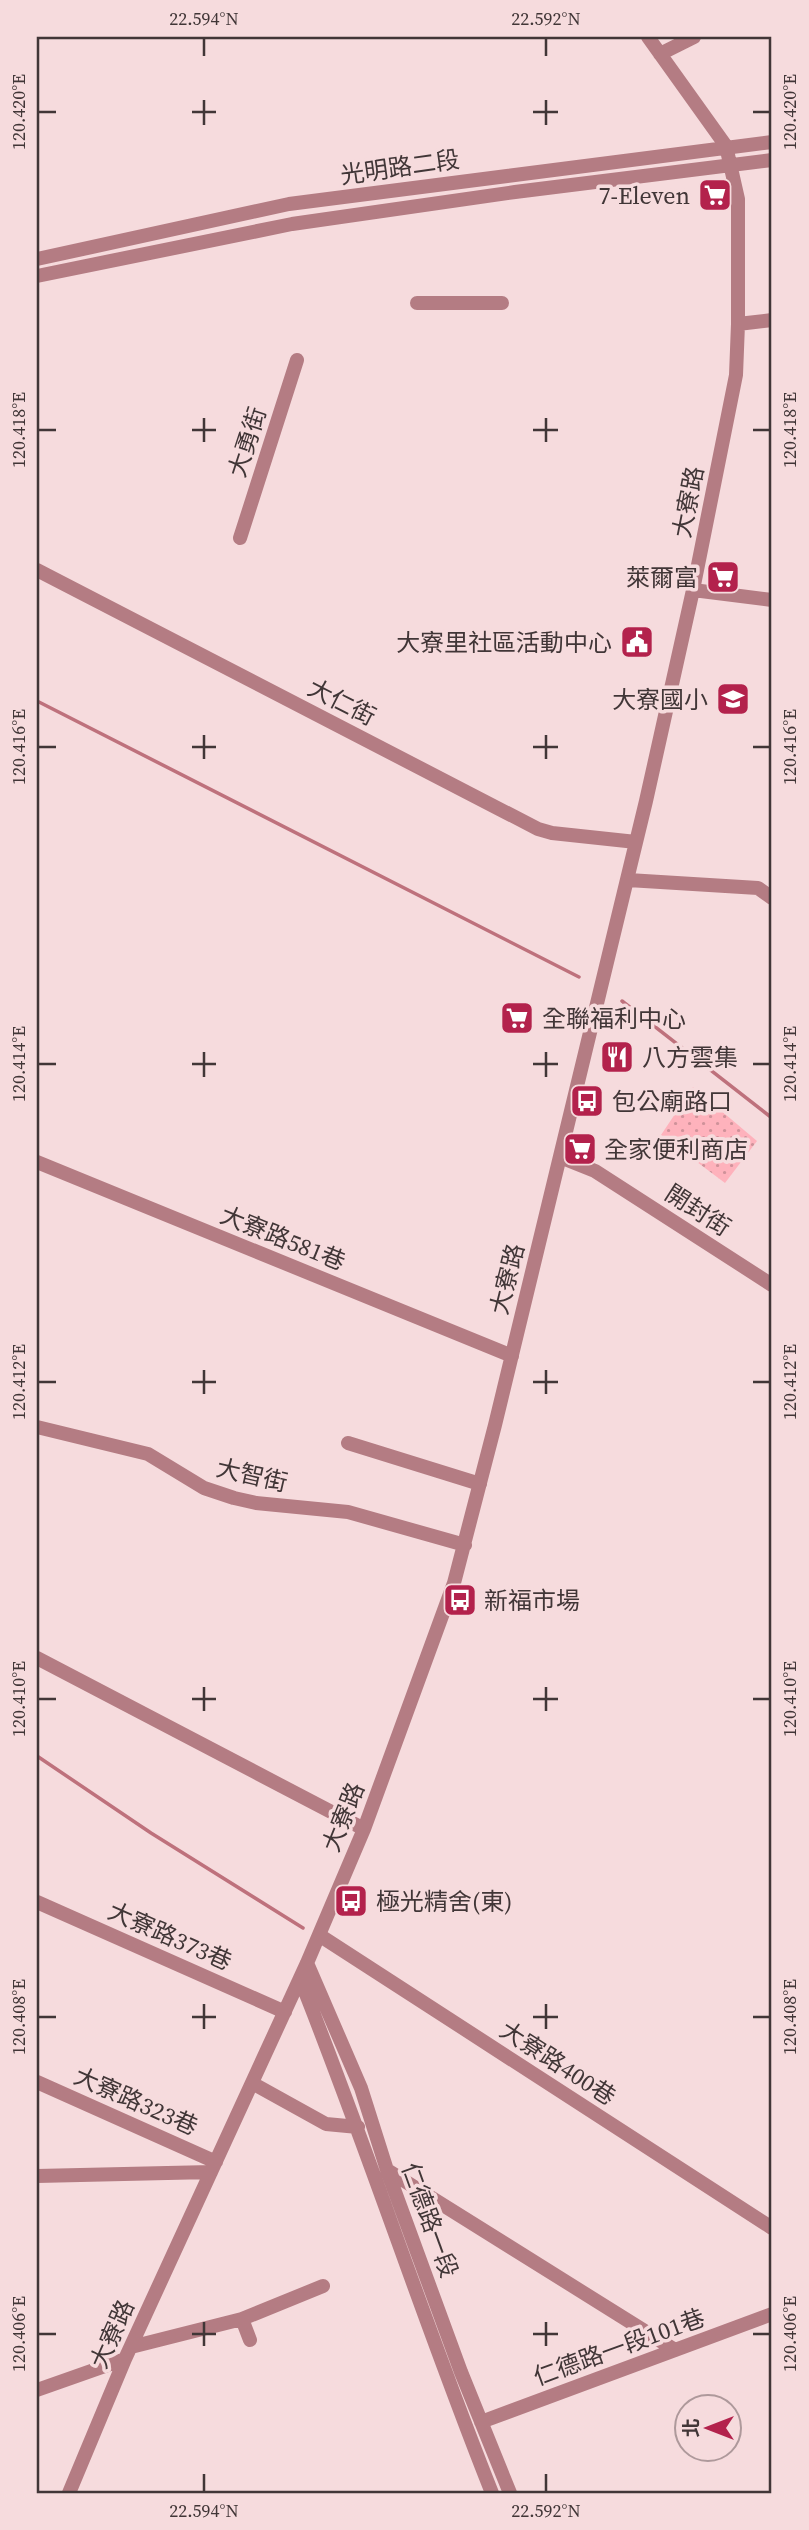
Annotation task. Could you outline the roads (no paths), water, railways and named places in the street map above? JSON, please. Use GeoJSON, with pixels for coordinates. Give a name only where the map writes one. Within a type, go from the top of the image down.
{"type":"FeatureCollection","features":[{"type":"Feature","properties":{"kind":"street","name":"大寮路"},"geometry":{"type":"LineString","coordinates":[[69,2493],[128,2353],[319,1935],[363,1829],[450,1595],[465,1545],[628,880],[693,590],[736,375],[738,324],[738,199],[726,146],[648,37]]}},
{"type":"Feature","properties":{"kind":"street"},"geometry":{"type":"LineString","coordinates":[[660,54],[694,37]]}},
{"type":"Feature","properties":{"kind":"street","name":"光明路二段"},"geometry":{"type":"LineString","coordinates":[[37,259],[289,204],[772,142]]}},
{"type":"Feature","properties":{"kind":"street","name":"光明路二段"},"geometry":{"type":"LineString","coordinates":[[37,276],[292,224],[731,163],[772,160]]}},
{"type":"Feature","properties":{"kind":"street"},"geometry":{"type":"LineString","coordinates":[[417,303],[502,303]]}},
{"type":"Feature","properties":{"kind":"street"},"geometry":{"type":"LineString","coordinates":[[738,324],[772,320]]}},
{"type":"Feature","properties":{"kind":"street","name":"大勇街"},"geometry":{"type":"LineString","coordinates":[[240,538],[297,360]]}},
{"type":"Feature","properties":{"kind":"street","name":"大仁街"},"geometry":{"type":"LineString","coordinates":[[37,570],[538,829],[552,833],[636,842]]}},
{"type":"Feature","properties":{"kind":"street"},"geometry":{"type":"LineString","coordinates":[[693,590],[772,600]]}},
{"type":"Feature","properties":{"kind":"street"},"geometry":{"type":"LineString","coordinates":[[628,880],[758,888],[772,898]]}},
{"type":"Feature","properties":{"kind":"street","name":"開封街"},"geometry":{"type":"LineString","coordinates":[[560,1157],[595,1171],[772,1285]]}},
{"type":"Feature","properties":{"kind":"street","name":"大寮路581巷"},"geometry":{"type":"LineString","coordinates":[[37,1162],[512,1356]]}},
{"type":"Feature","properties":{"kind":"street","name":"大智街"},"geometry":{"type":"LineString","coordinates":[[37,1427],[148,1454],[204,1488],[233,1498],[256,1503],[348,1512],[465,1545]]}},
{"type":"Feature","properties":{"kind":"street"},"geometry":{"type":"LineString","coordinates":[[348,1443],[480,1484]]}},
{"type":"Feature","properties":{"kind":"street"},"geometry":{"type":"LineString","coordinates":[[37,1658],[363,1829]]}},
{"type":"Feature","properties":{"kind":"street","name":"大寮路373巷"},"geometry":{"type":"LineString","coordinates":[[37,1902],[285,2012]]}},
{"type":"Feature","properties":{"kind":"street","name":"大寮路400巷"},"geometry":{"type":"LineString","coordinates":[[319,1935],[772,2228]]}},
{"type":"Feature","properties":{"kind":"street","name":"仁德路一段"},"geometry":{"type":"LineString","coordinates":[[307,1963],[361,2088],[387,2170],[510,2493]]}},
{"type":"Feature","properties":{"kind":"street","name":"仁德路一段"},"geometry":{"type":"LineString","coordinates":[[300,1979],[358,2127],[446,2378],[492,2493]]}},
{"type":"Feature","properties":{"kind":"street","name":"大寮路323巷"},"geometry":{"type":"LineString","coordinates":[[37,2082],[214,2167]]}},
{"type":"Feature","properties":{"kind":"street"},"geometry":{"type":"LineString","coordinates":[[252,2083],[326,2124],[358,2127]]}},
{"type":"Feature","properties":{"kind":"street"},"geometry":{"type":"LineString","coordinates":[[37,2176],[214,2167]]}},
{"type":"Feature","properties":{"kind":"street"},"geometry":{"type":"LineString","coordinates":[[387,2170],[675,2350]]}},
{"type":"Feature","properties":{"kind":"street"},"geometry":{"type":"LineString","coordinates":[[37,2390],[128,2353],[242,2319],[323,2286]]}},
{"type":"Feature","properties":{"kind":"street","name":"仁德路一段101巷"},"geometry":{"type":"LineString","coordinates":[[481,2422],[772,2314]]}},
{"type":"Feature","properties":{"kind":"street"},"geometry":{"type":"LineString","coordinates":[[242,2319],[250,2340]]}},
{"type":"Feature","properties":{"kind":"waterway"},"geometry":{"type":"LineString","coordinates":[[37,701],[579,977]]}},
{"type":"Feature","properties":{"kind":"waterway"},"geometry":{"type":"LineString","coordinates":[[622,1001],[772,1118]]}},
{"type":"Feature","properties":{"kind":"waterway"},"geometry":{"type":"LineString","coordinates":[[37,1756],[151,1833],[303,1928]]}},
{"type":"Feature","properties":{"kind":"place","name":"7-Eleven"},"geometry":{"type":"Point","coordinates":[715,195]}},
{"type":"Feature","properties":{"kind":"place","name":"萊爾富"},"geometry":{"type":"Point","coordinates":[723,577]}},
{"type":"Feature","properties":{"kind":"place","name":"大寮里社區活動中心"},"geometry":{"type":"Point","coordinates":[637,642]}},
{"type":"Feature","properties":{"kind":"place","name":"大寮國小"},"geometry":{"type":"Point","coordinates":[733,699]}},
{"type":"Feature","properties":{"kind":"place","name":"全聯福利中心"},"geometry":{"type":"Point","coordinates":[517,1018]}},
{"type":"Feature","properties":{"kind":"place","name":"八方雲集"},"geometry":{"type":"Point","coordinates":[617,1057]}},
{"type":"Feature","properties":{"kind":"place","name":"包公廟路口"},"geometry":{"type":"Point","coordinates":[587,1101]}},
{"type":"Feature","properties":{"kind":"place","name":"全家便利商店"},"geometry":{"type":"Point","coordinates":[580,1149]}},
{"type":"Feature","properties":{"kind":"place","name":"新福市場"},"geometry":{"type":"Point","coordinates":[460,1600]}},
{"type":"Feature","properties":{"kind":"place","name":"極光精舍(東)"},"geometry":{"type":"Point","coordinates":[351,1901]}}]}
